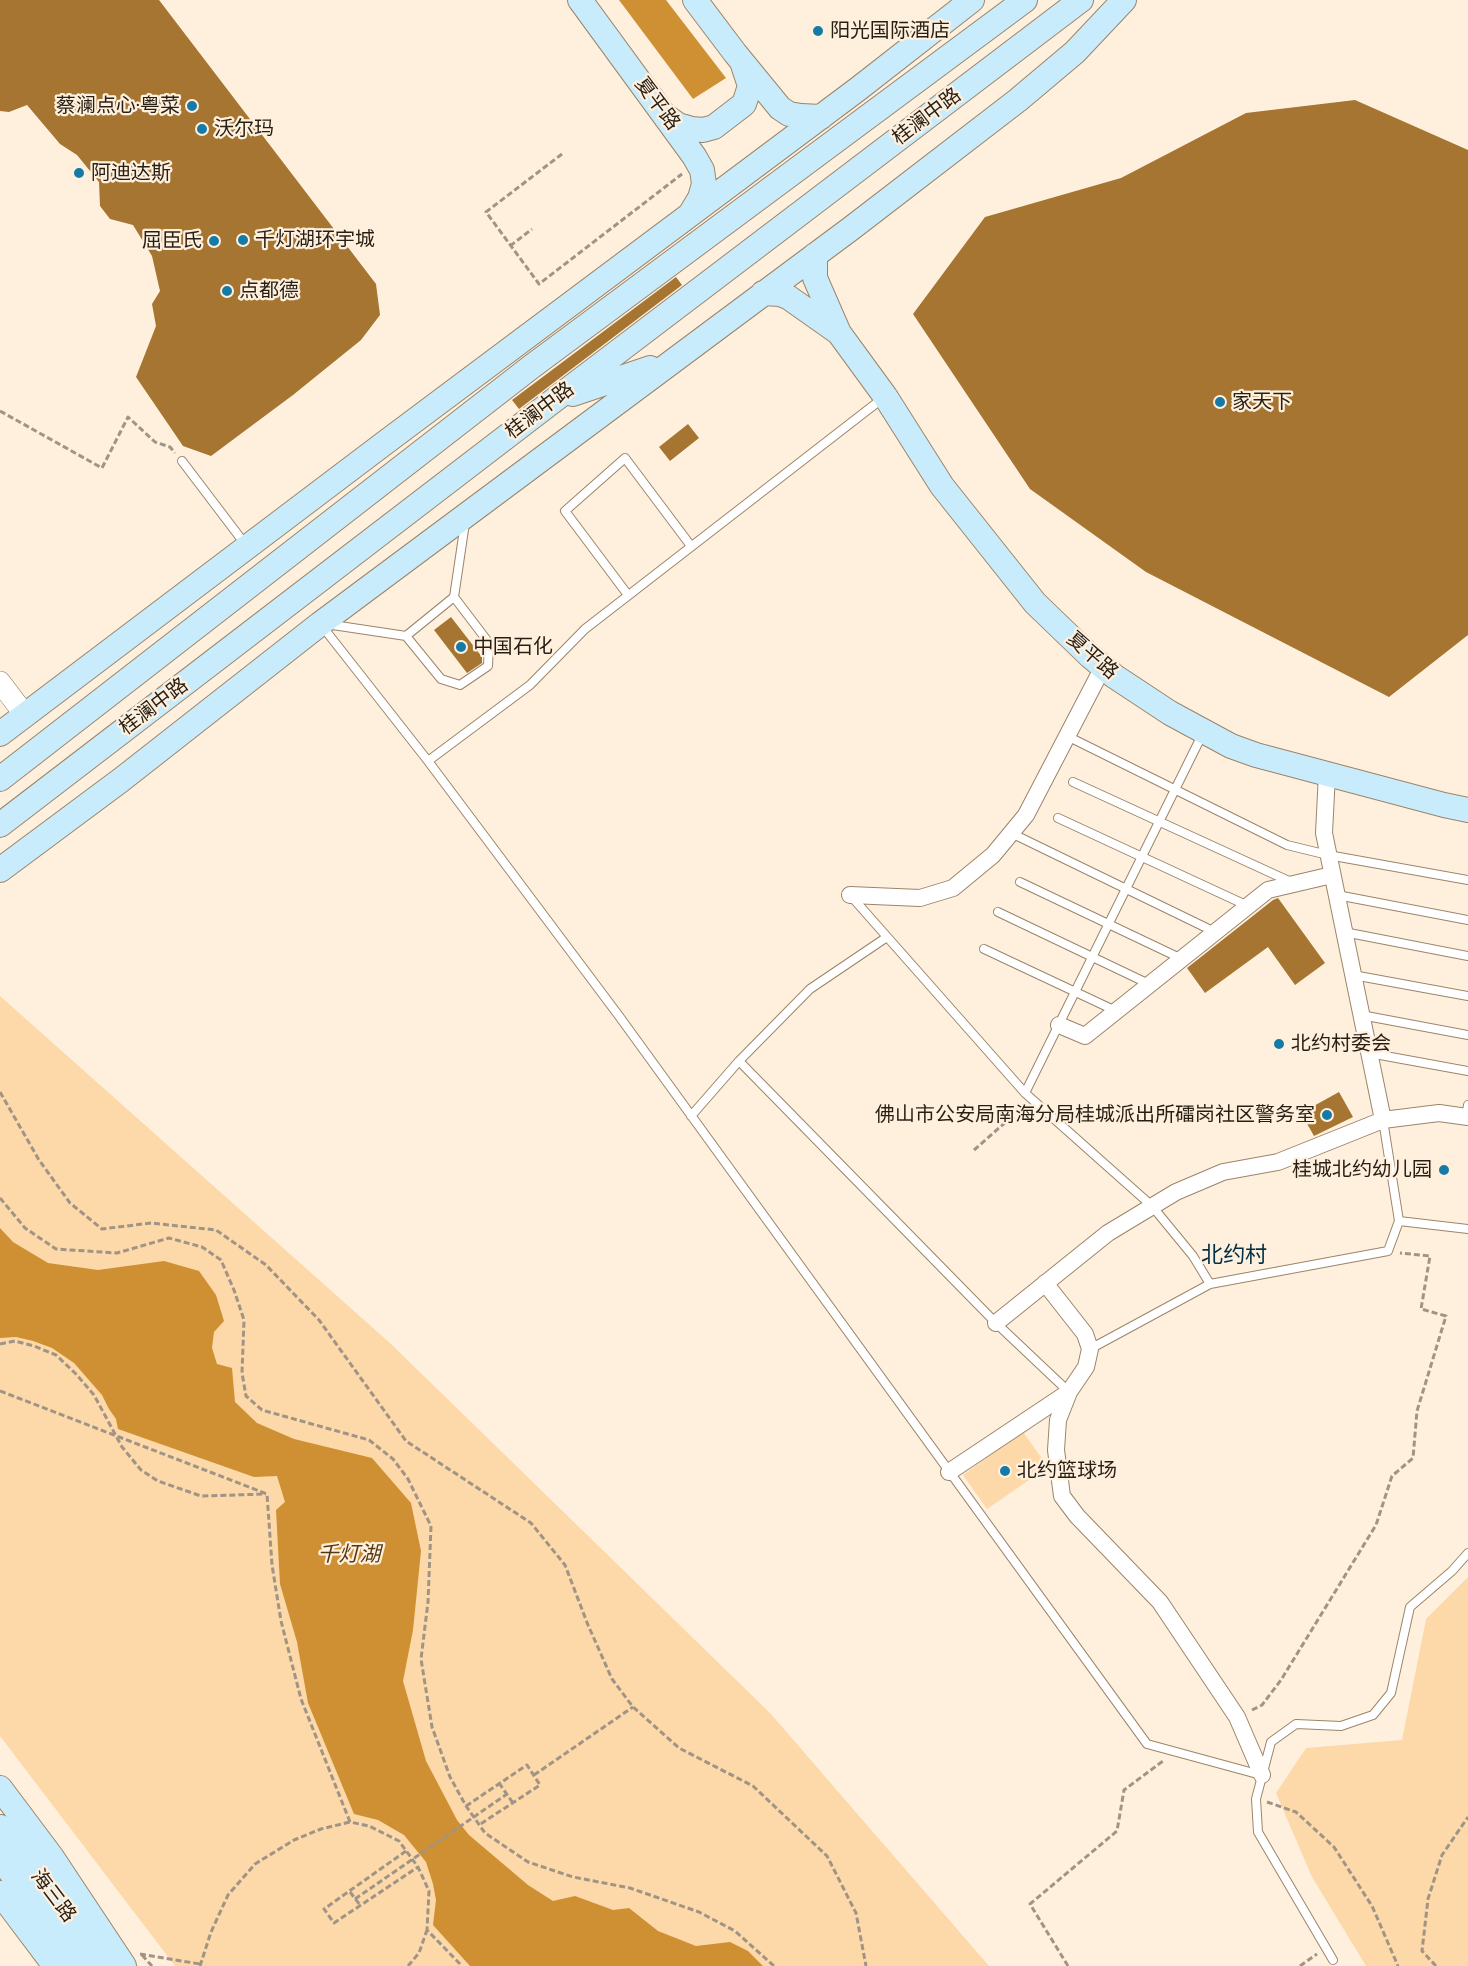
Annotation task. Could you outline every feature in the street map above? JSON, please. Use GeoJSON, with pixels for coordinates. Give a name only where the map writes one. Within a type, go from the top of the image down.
{"type":"FeatureCollection","features":[{"type":"Feature","properties":{"kind":"main road","name":"夏平路"},"geometry":{"type":"LineString","coordinates":[[580,0],[667,117],[702,170],[704,184],[700,198],[689,215]]}},
{"type":"Feature","properties":{"kind":"main road"},"geometry":{"type":"LineString","coordinates":[[694,0],[741,62],[780,108],[789,114],[821,117]]}},
{"type":"Feature","properties":{"kind":"main road"},"geometry":{"type":"LineString","coordinates":[[0,734],[247,546],[821,117],[972,0]]}},
{"type":"Feature","properties":{"kind":"main road","name":"桂澜中路"},"geometry":{"type":"LineString","coordinates":[[0,780],[531,367],[1025,0]]}},
{"type":"Feature","properties":{"kind":"main road","name":"桂澜中路"},"geometry":{"type":"LineString","coordinates":[[0,825],[1081,0]]}},
{"type":"Feature","properties":{"kind":"main road"},"geometry":{"type":"LineString","coordinates":[[0,870],[130,773],[320,624],[815,255],[1034,86],[1075,52],[1124,0]]}},
{"type":"Feature","properties":{"kind":"main road"},"geometry":{"type":"LineString","coordinates":[[667,117],[692,129],[710,129],[741,107],[750,86],[741,62]]}},
{"type":"Feature","properties":{"kind":"main road","name":"夏平路"},"geometry":{"type":"LineString","coordinates":[[815,255],[815,279],[839,333],[885,396],[942,486],[1035,603],[1103,667],[1141,695],[1231,746],[1256,755],[1468,810]]}},
{"type":"Feature","properties":{"kind":"main road"},"geometry":{"type":"LineString","coordinates":[[531,367],[620,267]]}},
{"type":"Feature","properties":{"kind":"main road","name":"夏平路"},"geometry":{"type":"LineString","coordinates":[[763,293],[788,297],[839,333]]}},
{"type":"Feature","properties":{"kind":"main road"},"geometry":{"type":"LineString","coordinates":[[553,401],[671,361]]}},
{"type":"Feature","properties":{"kind":"main road"},"geometry":{"type":"LineString","coordinates":[[0,1788],[51,1856],[124,1966]]}},
{"type":"Feature","properties":{"kind":"main road","name":"海三路"},"geometry":{"type":"LineString","coordinates":[[0,1827],[105,1966]]}},
{"type":"Feature","properties":{"kind":"main road","name":"海三路"},"geometry":{"type":"LineString","coordinates":[[0,1858],[81,1966]]}},
{"type":"Feature","properties":{"kind":"main road"},"geometry":{"type":"LineString","coordinates":[[0,1893],[55,1966]]}},
{"type":"Feature","properties":{"kind":"street"},"geometry":{"type":"LineString","coordinates":[[850,895],[920,898],[953,888],[993,855],[1026,815],[1103,667]]}},
{"type":"Feature","properties":{"kind":"street"},"geometry":{"type":"LineString","coordinates":[[0,682],[25,715]]}},
{"type":"Feature","properties":{"kind":"street"},"geometry":{"type":"LineString","coordinates":[[1327,774],[1324,833],[1383,1120]]}},
{"type":"Feature","properties":{"kind":"street"},"geometry":{"type":"LineString","coordinates":[[1059,1025],[1085,1036],[1268,890],[1332,875]]}},
{"type":"Feature","properties":{"kind":"street"},"geometry":{"type":"LineString","coordinates":[[996,1323],[1108,1233],[1176,1192],[1223,1172],[1278,1162],[1383,1120],[1439,1113],[1467,1113]]}},
{"type":"Feature","properties":{"kind":"street"},"geometry":{"type":"LineString","coordinates":[[1045,1283],[1085,1334],[1090,1348],[1086,1367],[1069,1392],[1058,1420],[1056,1450],[1062,1496],[1077,1516],[1160,1602],[1237,1717],[1262,1775]]}},
{"type":"Feature","properties":{"kind":"street"},"geometry":{"type":"LineString","coordinates":[[949,1472],[1069,1392]]}},
{"type":"Feature","properties":{"kind":"lane"},"geometry":{"type":"LineString","coordinates":[[428,760],[530,685],[585,629],[885,396]]}},
{"type":"Feature","properties":{"kind":"lane"},"geometry":{"type":"LineString","coordinates":[[628,595],[565,511],[625,458],[691,546]]}},
{"type":"Feature","properties":{"kind":"lane"},"geometry":{"type":"LineString","coordinates":[[182,461],[247,546]]}},
{"type":"Feature","properties":{"kind":"lane"},"geometry":{"type":"LineString","coordinates":[[406,636],[454,597],[467,514]]}},
{"type":"Feature","properties":{"kind":"lane"},"geometry":{"type":"LineString","coordinates":[[320,624],[406,636],[441,679],[460,685],[488,666],[489,643],[454,597]]}},
{"type":"Feature","properties":{"kind":"lane"},"geometry":{"type":"LineString","coordinates":[[320,624],[428,760],[691,1116],[1147,1744],[1262,1775]]}},
{"type":"Feature","properties":{"kind":"lane"},"geometry":{"type":"LineString","coordinates":[[1025,1093],[1203,732]]}},
{"type":"Feature","properties":{"kind":"lane"},"geometry":{"type":"LineString","coordinates":[[1067,736],[1287,845],[1328,855],[1468,880]]}},
{"type":"Feature","properties":{"kind":"lane"},"geometry":{"type":"LineString","coordinates":[[1073,782],[1295,884]]}},
{"type":"Feature","properties":{"kind":"lane"},"geometry":{"type":"LineString","coordinates":[[1058,818],[1248,906]]}},
{"type":"Feature","properties":{"kind":"lane"},"geometry":{"type":"LineString","coordinates":[[1011,832],[1215,932]]}},
{"type":"Feature","properties":{"kind":"lane"},"geometry":{"type":"LineString","coordinates":[[1020,882],[1182,959]]}},
{"type":"Feature","properties":{"kind":"lane"},"geometry":{"type":"LineString","coordinates":[[850,895],[1025,1093],[1152,1206],[1193,1256],[1210,1284]]}},
{"type":"Feature","properties":{"kind":"lane"},"geometry":{"type":"LineString","coordinates":[[1337,895],[1468,920]]}},
{"type":"Feature","properties":{"kind":"lane"},"geometry":{"type":"LineString","coordinates":[[998,912],[1150,984]]}},
{"type":"Feature","properties":{"kind":"lane"},"geometry":{"type":"LineString","coordinates":[[1344,932],[1468,956]]}},
{"type":"Feature","properties":{"kind":"lane"},"geometry":{"type":"LineString","coordinates":[[691,1116],[739,1061],[810,988],[887,937]]}},
{"type":"Feature","properties":{"kind":"lane"},"geometry":{"type":"LineString","coordinates":[[984,949],[1116,1011]]}},
{"type":"Feature","properties":{"kind":"lane"},"geometry":{"type":"LineString","coordinates":[[1353,975],[1468,996]]}},
{"type":"Feature","properties":{"kind":"lane"},"geometry":{"type":"LineString","coordinates":[[1361,1015],[1468,1035]]}},
{"type":"Feature","properties":{"kind":"lane"},"geometry":{"type":"LineString","coordinates":[[1369,1053],[1468,1071]]}},
{"type":"Feature","properties":{"kind":"lane"},"geometry":{"type":"LineString","coordinates":[[739,1061],[996,1323],[1069,1392]]}},
{"type":"Feature","properties":{"kind":"lane"},"geometry":{"type":"LineString","coordinates":[[1090,1348],[1210,1284],[1388,1251],[1399,1221],[1383,1120]]}},
{"type":"Feature","properties":{"kind":"lane"},"geometry":{"type":"LineString","coordinates":[[1399,1221],[1468,1229]]}},
{"type":"Feature","properties":{"kind":"lane"},"geometry":{"type":"LineString","coordinates":[[1333,1960],[1258,1832],[1256,1799],[1271,1742],[1296,1724],[1341,1726],[1373,1715],[1391,1693],[1410,1607],[1452,1572],[1468,1553]]}},
{"type":"Feature","properties":{"kind":"path"},"geometry":{"type":"LineString","coordinates":[[562,154],[486,212],[539,284],[682,174]]}},
{"type":"Feature","properties":{"kind":"path"},"geometry":{"type":"LineString","coordinates":[[510,246],[532,229]]}},
{"type":"Feature","properties":{"kind":"path"},"geometry":{"type":"LineString","coordinates":[[0,411],[102,468],[128,417],[154,442],[170,447],[182,461]]}},
{"type":"Feature","properties":{"kind":"path"},"geometry":{"type":"LineString","coordinates":[[0,1092],[39,1160],[70,1203],[102,1229],[151,1223],[216,1230],[266,1265],[319,1320],[406,1441],[531,1523],[565,1566],[612,1679],[633,1707],[679,1748],[753,1786],[827,1856],[856,1913],[866,1966]]}},
{"type":"Feature","properties":{"kind":"path"},"geometry":{"type":"LineString","coordinates":[[974,1150],[1007,1121],[1025,1093]]}},
{"type":"Feature","properties":{"kind":"path"},"geometry":{"type":"LineString","coordinates":[[0,1198],[25,1228],[56,1249],[117,1253],[169,1238],[202,1247],[221,1260],[244,1320],[242,1373],[246,1396],[262,1410],[369,1440],[393,1459],[408,1479],[432,1526],[428,1602],[421,1659],[432,1727],[450,1777],[479,1825],[486,1833],[528,1862],[573,1876],[630,1888],[699,1912],[735,1931],[774,1966]]}},
{"type":"Feature","properties":{"kind":"path"},"geometry":{"type":"LineString","coordinates":[[1237,1717],[1262,1705],[1281,1680],[1376,1525],[1392,1476],[1413,1458],[1416,1411],[1446,1316],[1421,1309],[1430,1256],[1388,1251]]}},
{"type":"Feature","properties":{"kind":"path"},"geometry":{"type":"LineString","coordinates":[[0,1344],[15,1341],[56,1355],[94,1395],[122,1447],[141,1470],[158,1481],[201,1496],[267,1494]]}},
{"type":"Feature","properties":{"kind":"path"},"geometry":{"type":"LineString","coordinates":[[0,1390],[267,1494]]}},
{"type":"Feature","properties":{"kind":"path"},"geometry":{"type":"LineString","coordinates":[[267,1494],[272,1565],[281,1621],[301,1699],[350,1822]]}},
{"type":"Feature","properties":{"kind":"path"},"geometry":{"type":"LineString","coordinates":[[534,1775],[633,1707]]}},
{"type":"Feature","properties":{"kind":"path"},"geometry":{"type":"LineString","coordinates":[[1068,1966],[1030,1904],[1117,1831],[1124,1790],[1175,1752]]}},
{"type":"Feature","properties":{"kind":"path"},"geometry":{"type":"LineString","coordinates":[[466,1806],[527,1765],[534,1775],[540,1785],[479,1825]]}},
{"type":"Feature","properties":{"kind":"path"},"geometry":{"type":"LineString","coordinates":[[499,1783],[513,1803]]}},
{"type":"Feature","properties":{"kind":"path"},"geometry":{"type":"LineString","coordinates":[[355,1899],[507,1794]]}},
{"type":"Feature","properties":{"kind":"path"},"geometry":{"type":"LineString","coordinates":[[1256,1799],[1296,1812],[1334,1847],[1372,1906],[1398,1966]]}},
{"type":"Feature","properties":{"kind":"path"},"geometry":{"type":"LineString","coordinates":[[1436,1966],[1422,1951],[1428,1899],[1442,1855],[1468,1817]]}},
{"type":"Feature","properties":{"kind":"path"},"geometry":{"type":"LineString","coordinates":[[109,1942],[126,1952],[200,1965],[211,1932],[228,1895],[255,1864],[294,1840],[321,1829],[350,1822],[369,1826],[399,1841],[417,1867],[429,1891],[427,1930],[419,1953],[408,1966]]}},
{"type":"Feature","properties":{"kind":"path"},"geometry":{"type":"LineString","coordinates":[[406,1851],[324,1909],[334,1923],[417,1867]]}},
{"type":"Feature","properties":{"kind":"path"},"geometry":{"type":"LineString","coordinates":[[349,1892],[360,1905]]}},
{"type":"Feature","properties":{"kind":"path"},"geometry":{"type":"LineString","coordinates":[[427,1930],[462,1966]]}},
{"type":"Feature","properties":{"kind":"path"},"geometry":{"type":"LineString","coordinates":[[1300,1966],[1326,1948]]}},
{"type":"Feature","properties":{"kind":"shaded area"},"geometry":{"type":"Polygon","coordinates":[[[0,996],[391,1344],[770,1713],[989,1966],[175,1966],[0,1736],[0,996]]]}},
{"type":"Feature","properties":{"kind":"shaded area","name":"北约篮球场"},"geometry":{"type":"Polygon","coordinates":[[[1023,1432],[1048,1467],[987,1509],[963,1475],[1023,1432]]]}},
{"type":"Feature","properties":{"kind":"shaded area"},"geometry":{"type":"Polygon","coordinates":[[[1468,1577],[1468,1966],[1366,1966],[1312,1877],[1276,1793],[1306,1748],[1402,1740],[1426,1619],[1468,1577]]]}},
{"type":"Feature","properties":{"kind":"water"},"geometry":{"type":"Polygon","coordinates":[[[619,0],[666,0],[726,78],[693,99],[619,0]]]}},
{"type":"Feature","properties":{"kind":"water","name":"千灯湖"},"geometry":{"type":"Polygon","coordinates":[[[0,1228],[13,1242],[48,1263],[98,1270],[164,1261],[199,1271],[216,1295],[224,1321],[214,1332],[212,1348],[217,1364],[232,1368],[235,1402],[257,1423],[294,1439],[372,1458],[411,1503],[421,1551],[413,1630],[403,1681],[426,1761],[457,1820],[469,1835],[528,1885],[553,1901],[575,1896],[613,1910],[629,1908],[658,1931],[696,1946],[730,1942],[748,1951],[763,1966],[470,1966],[433,1925],[436,1900],[426,1862],[404,1835],[378,1820],[354,1814],[308,1703],[297,1642],[280,1584],[276,1510],[285,1502],[277,1476],[254,1477],[118,1429],[116,1419],[102,1395],[74,1363],[52,1348],[33,1341],[16,1337],[0,1338],[0,1228]]]}},
{"type":"Feature","properties":{"kind":"building","name":"千灯湖环宇城"},"geometry":{"type":"Polygon","coordinates":[[[0,0],[159,0],[376,284],[380,315],[361,340],[293,395],[211,456],[183,446],[136,377],[156,326],[152,304],[160,291],[152,256],[133,225],[110,219],[100,206],[99,182],[77,155],[60,144],[27,105],[9,112],[0,111],[0,0]]]}},
{"type":"Feature","properties":{"kind":"building","name":"家天下"},"geometry":{"type":"Polygon","coordinates":[[[1355,100],[1468,150],[1468,635],[1389,697],[1146,572],[1030,489],[913,314],[985,217],[1121,178],[1246,113],[1355,100]]]}},
{"type":"Feature","properties":{"kind":"building"},"geometry":{"type":"Polygon","coordinates":[[[676,277],[682,285],[519,409],[512,400],[676,277]]]}},
{"type":"Feature","properties":{"kind":"building"},"geometry":{"type":"Polygon","coordinates":[[[688,424],[699,438],[670,461],[659,447],[688,424]]]}},
{"type":"Feature","properties":{"kind":"building","name":"中国石化"},"geometry":{"type":"Polygon","coordinates":[[[451,617],[482,657],[482,663],[467,673],[434,630],[451,617]]]}},
{"type":"Feature","properties":{"kind":"building"},"geometry":{"type":"Polygon","coordinates":[[[1278,898],[1325,963],[1295,985],[1268,947],[1205,993],[1187,968],[1278,898]]]}},
{"type":"Feature","properties":{"kind":"building","name":"佛山市公安局南海分局桂城派出所礌岗社区警务室"},"geometry":{"type":"Polygon","coordinates":[[[1339,1092],[1353,1117],[1314,1136],[1301,1113],[1339,1092]]]}},
{"type":"Feature","properties":{"kind":"place","name":"阳光国际酒店"},"geometry":{"type":"Point","coordinates":[818,31]}},
{"type":"Feature","properties":{"kind":"place","name":"蔡澜点心·粤菜"},"geometry":{"type":"Point","coordinates":[192,106]}},
{"type":"Feature","properties":{"kind":"place","name":"沃尔玛"},"geometry":{"type":"Point","coordinates":[202,129]}},
{"type":"Feature","properties":{"kind":"place","name":"阿迪达斯"},"geometry":{"type":"Point","coordinates":[79,173]}},
{"type":"Feature","properties":{"kind":"place","name":"千灯湖环宇城"},"geometry":{"type":"Point","coordinates":[243,240]}},
{"type":"Feature","properties":{"kind":"place","name":"屈臣氏"},"geometry":{"type":"Point","coordinates":[214,241]}},
{"type":"Feature","properties":{"kind":"place","name":"点都德"},"geometry":{"type":"Point","coordinates":[227,291]}},
{"type":"Feature","properties":{"kind":"place","name":"家天下"},"geometry":{"type":"Point","coordinates":[1220,402]}},
{"type":"Feature","properties":{"kind":"place","name":"中国石化"},"geometry":{"type":"Point","coordinates":[461,647]}},
{"type":"Feature","properties":{"kind":"place","name":"北约村委会"},"geometry":{"type":"Point","coordinates":[1279,1044]}},
{"type":"Feature","properties":{"kind":"place","name":"佛山市公安局南海分局桂城派出所礌岗社区警务室"},"geometry":{"type":"Point","coordinates":[1327,1115]}},
{"type":"Feature","properties":{"kind":"place","name":"桂城北约幼儿园"},"geometry":{"type":"Point","coordinates":[1444,1170]}},
{"type":"Feature","properties":{"kind":"place","name":"北约篮球场"},"geometry":{"type":"Point","coordinates":[1005,1471]}},
{"type":"Feature","properties":{"kind":"district","name":"北约村"},"geometry":{"type":"Point","coordinates":[1234,1256]}}]}
